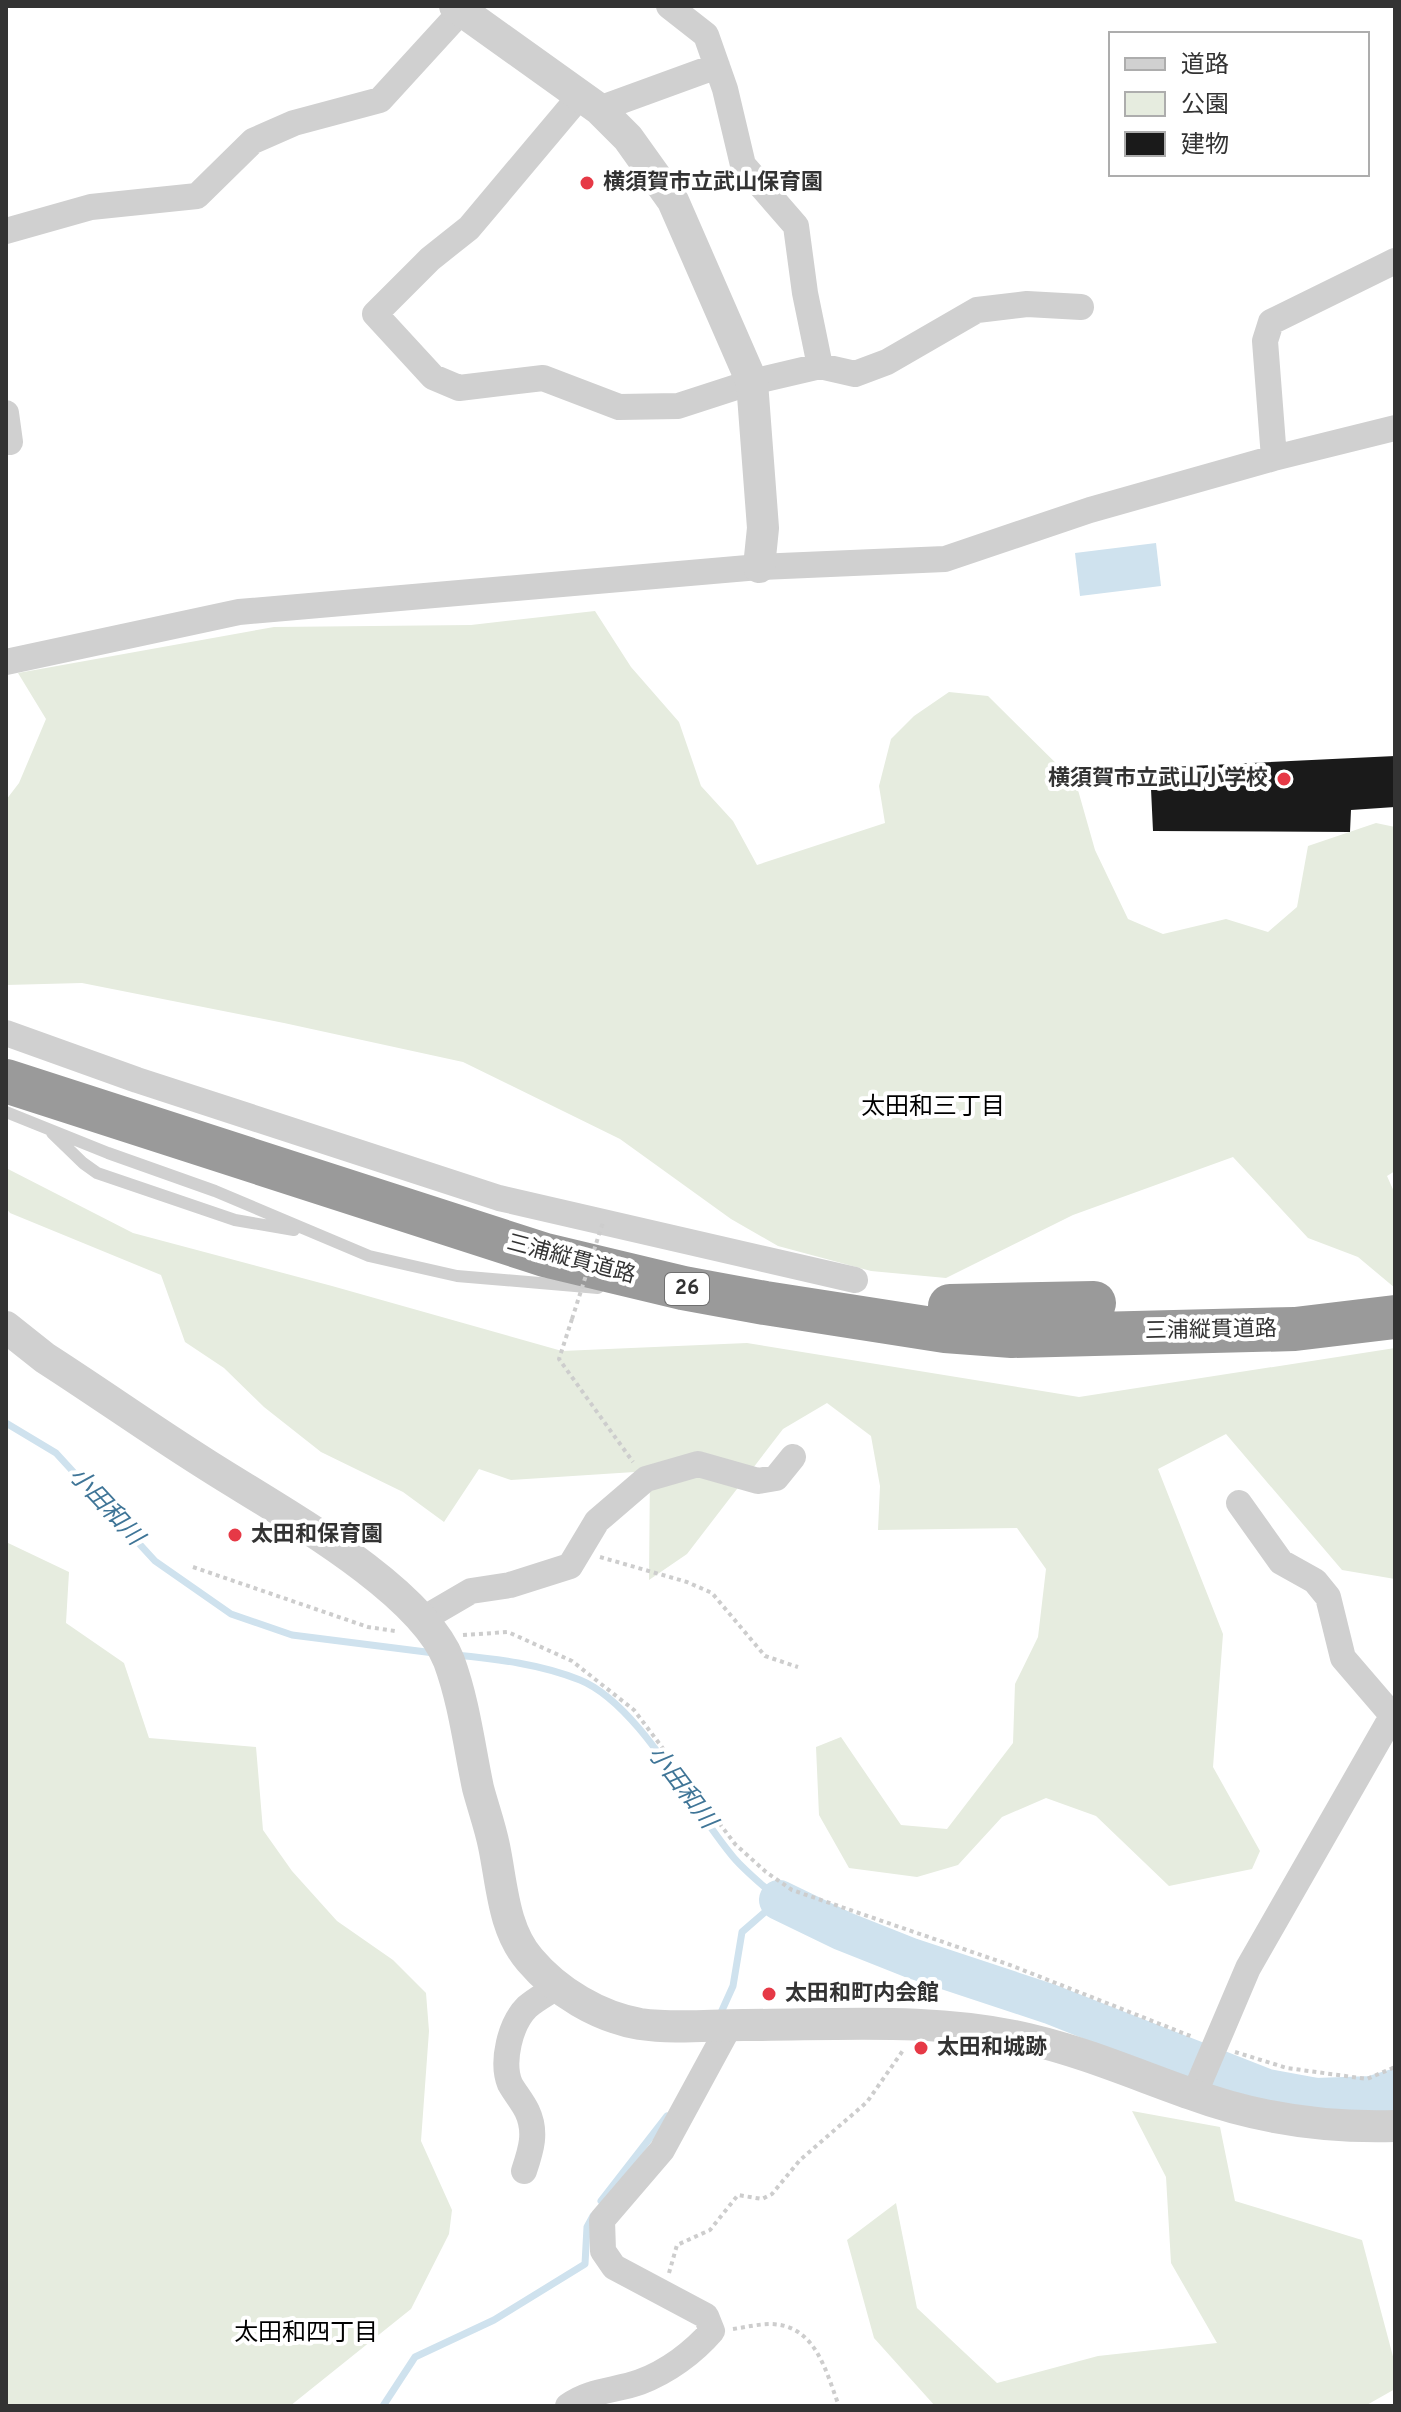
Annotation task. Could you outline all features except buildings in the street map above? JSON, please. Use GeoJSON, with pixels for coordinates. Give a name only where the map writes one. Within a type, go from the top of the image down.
{"type":"FeatureCollection","features":[{"type":"Feature","properties":{"kind":"highway","name":"三浦縦貫道路"},"geometry":{"type":"LineString","coordinates":[[6,1068],[549,1244],[782,1294],[860,1304],[920,1307],[1395,1295]]}},
{"type":"Feature","properties":{"kind":"highway","name":"三浦縦貫道路"},"geometry":{"type":"LineString","coordinates":[[6,1081],[545,1255],[683,1288],[849,1298],[945,1331],[1012,1336],[1295,1329],[1395,1317]]}},
{"type":"Feature","properties":{"kind":"street"},"geometry":{"type":"LineString","coordinates":[[669,6],[706,35],[743,165],[796,226],[805,293],[820,366]]}},
{"type":"Feature","properties":{"kind":"street"},"geometry":{"type":"LineString","coordinates":[[6,231],[91,207],[197,196],[253,141],[294,123],[380,100],[461,8],[589,103],[628,138],[673,201],[752,382],[763,528],[759,567]]}},
{"type":"Feature","properties":{"kind":"street"},"geometry":{"type":"LineString","coordinates":[[717,66],[589,103],[469,228],[430,259],[375,314],[433,377],[459,388],[543,378],[619,407],[678,406],[752,382],[820,366],[855,374],[887,362],[977,310],[1027,304],[1081,307]]}},
{"type":"Feature","properties":{"kind":"street"},"geometry":{"type":"LineString","coordinates":[[1274,458],[1265,341],[1271,322],[1395,261]]}},
{"type":"Feature","properties":{"kind":"street"},"geometry":{"type":"LineString","coordinates":[[6,413],[10,442],[6,442]]}},
{"type":"Feature","properties":{"kind":"street"},"geometry":{"type":"LineString","coordinates":[[6,662],[239,612],[759,567],[945,559],[1090,510],[1274,458],[1395,428]]}},
{"type":"Feature","properties":{"kind":"street"},"geometry":{"type":"LineString","coordinates":[[6,1033],[137,1080],[499,1198],[603,1222],[849,1298]]}},
{"type":"Feature","properties":{"kind":"street"},"geometry":{"type":"LineString","coordinates":[[6,1327],[45,1358],[354,1559],[429,1628],[448,1658],[464,1713],[478,1789],[494,1845],[510,1925],[528,1958],[565,1993],[602,2012],[638,2023],[685,2026],[942,2026],[1025,2038],[1084,2055],[1194,2095],[1272,2116],[1332,2125],[1395,2126]]}},
{"type":"Feature","properties":{"kind":"street"},"geometry":{"type":"LineString","coordinates":[[429,1628],[471,1591],[510,1585],[570,1566],[597,1521],[646,1479],[698,1464],[758,1481],[776,1478],[793,1457]]}},
{"type":"Feature","properties":{"kind":"street"},"geometry":{"type":"LineString","coordinates":[[1194,2095],[1248,1968],[1392,1717],[1343,1658],[1328,1597],[1315,1581],[1281,1562],[1239,1503]]}},
{"type":"Feature","properties":{"kind":"street"},"geometry":{"type":"LineString","coordinates":[[524,2171],[532,2148],[533,2132],[528,2112],[510,2083],[506,2060],[508,2048],[526,2008],[558,1986]]}},
{"type":"Feature","properties":{"kind":"street"},"geometry":{"type":"LineString","coordinates":[[568,2406],[582,2396],[641,2382],[679,2361],[712,2331],[706,2316],[614,2267],[603,2251],[602,2220],[662,2150],[730,2025]]}},
{"type":"Feature","properties":{"kind":"lane"},"geometry":{"type":"LineString","coordinates":[[6,1112],[215,1191],[369,1256],[424,1270],[493,1281],[612,1290]]}},
{"type":"Feature","properties":{"kind":"lane"},"geometry":{"type":"LineString","coordinates":[[44,1128],[97,1173],[235,1220],[313,1233]]}},
{"type":"Feature","properties":{"kind":"lane"},"geometry":{"type":"LineString","coordinates":[[664,1297],[786,1317],[849,1298]]}},
{"type":"Feature","properties":{"kind":"path"},"geometry":{"type":"LineString","coordinates":[[603,1222],[559,1359],[646,1479]]}},
{"type":"Feature","properties":{"kind":"path"},"geometry":{"type":"LineString","coordinates":[[579,1551],[687,1582],[712,1593],[765,1656],[798,1667]]}},
{"type":"Feature","properties":{"kind":"path"},"geometry":{"type":"LineString","coordinates":[[193,1567],[368,1627],[508,1632],[572,1661],[634,1710],[735,1844],[792,1890],[1010,1965],[1215,2046],[1287,2068],[1367,2079],[1395,2067]]}},
{"type":"Feature","properties":{"kind":"path"},"geometry":{"type":"LineString","coordinates":[[664,2294],[677,2245],[710,2230],[738,2195],[762,2199],[772,2194],[800,2160],[867,2102],[920,2026]]}},
{"type":"Feature","properties":{"kind":"path"},"geometry":{"type":"LineString","coordinates":[[712,2331],[772,2324],[791,2327],[809,2339],[822,2362],[839,2406]]}},
{"type":"Feature","properties":{"kind":"green space"},"geometry":{"type":"Polygon","coordinates":[[[595,611],[631,667],[679,722],[701,786],[733,821],[757,865],[885,823],[879,786],[891,739],[914,716],[949,692],[988,696],[1076,783],[1095,850],[1128,919],[1163,934],[1226,919],[1268,932],[1297,907],[1308,846],[1376,823],[1395,827],[1395,1171],[1387,1176],[1395,1194],[1395,1288],[1358,1257],[1308,1238],[1233,1157],[1073,1215],[946,1278],[871,1271],[778,1246],[731,1219],[620,1139],[463,1062],[82,983],[6,985],[6,800],[19,783],[46,719],[18,673],[274,627],[471,625],[595,611]]]}},
{"type":"Feature","properties":{"kind":"green space"},"geometry":{"type":"Polygon","coordinates":[[[6,1168],[133,1233],[562,1351],[747,1343],[1079,1397],[1395,1348],[1395,1579],[1342,1570],[1226,1434],[1158,1469],[1223,1634],[1213,1767],[1260,1851],[1252,1869],[1169,1886],[1096,1816],[1046,1798],[1002,1817],[958,1865],[917,1877],[849,1868],[819,1815],[816,1747],[841,1737],[901,1825],[947,1829],[1013,1743],[1015,1684],[1038,1637],[1046,1569],[1017,1528],[878,1530],[880,1486],[871,1436],[827,1403],[783,1429],[687,1554],[649,1580],[650,1471],[511,1480],[479,1469],[444,1522],[403,1492],[321,1452],[264,1407],[224,1368],[185,1342],[161,1275],[10,1213],[6,1208],[6,1168]]]}},
{"type":"Feature","properties":{"kind":"green space"},"geometry":{"type":"Polygon","coordinates":[[[6,1542],[69,1572],[66,1623],[124,1663],[149,1738],[256,1747],[263,1830],[292,1871],[337,1921],[393,1960],[426,1993],[429,2031],[421,2141],[452,2210],[449,2234],[411,2309],[290,2406],[6,2406],[6,1542]]]}},
{"type":"Feature","properties":{"kind":"green space"},"geometry":{"type":"Polygon","coordinates":[[[1132,2111],[1220,2127],[1235,2201],[1362,2240],[1395,2364],[1395,2389],[1365,2406],[935,2406],[874,2338],[847,2240],[896,2203],[917,2308],[997,2383],[1098,2356],[1217,2343],[1171,2263],[1166,2177],[1132,2111]]]}},
{"type":"Feature","properties":{"kind":"water"},"geometry":{"type":"Polygon","coordinates":[[[1156,543],[1161,586],[1080,596],[1075,553],[1156,543]]]}},
{"type":"Feature","properties":{"kind":"waterway","name":"小田和川"},"geometry":{"type":"LineString","coordinates":[[6,1423],[56,1453],[155,1561],[231,1614],[292,1635],[434,1653]]}},
{"type":"Feature","properties":{"kind":"waterway","name":"小田和川"},"geometry":{"type":"LineString","coordinates":[[455,1655],[550,1670],[580,1680],[602,1693],[644,1734],[734,1858],[779,1900],[742,1932],[733,1986],[719,2017]]}},
{"type":"Feature","properties":{"kind":"waterway","name":"小田和川"},"geometry":{"type":"LineString","coordinates":[[779,1900],[843,1931],[911,1958],[1050,2004],[1267,2089],[1316,2098],[1372,2096],[1395,2089]]}},
{"type":"Feature","properties":{"kind":"waterway"},"geometry":{"type":"LineString","coordinates":[[601,2201],[667,2116]]}},
{"type":"Feature","properties":{"kind":"waterway"},"geometry":{"type":"LineString","coordinates":[[383,2406],[415,2357],[494,2320],[585,2264],[587,2227],[593,2216]]}},
{"type":"Feature","properties":{"kind":"place","name":"横須賀市立武山保育園"},"geometry":{"type":"Point","coordinates":[587,183]}},
{"type":"Feature","properties":{"kind":"place","name":"横須賀市立武山小学校"},"geometry":{"type":"Point","coordinates":[1284,779]}},
{"type":"Feature","properties":{"kind":"place","name":"太田和保育園"},"geometry":{"type":"Point","coordinates":[235,1535]}},
{"type":"Feature","properties":{"kind":"place","name":"太田和町内会館"},"geometry":{"type":"Point","coordinates":[769,1994]}},
{"type":"Feature","properties":{"kind":"place","name":"太田和城跡"},"geometry":{"type":"Point","coordinates":[921,2048]}},
{"type":"Feature","properties":{"kind":"district","name":"太田和三丁目"},"geometry":{"type":"Point","coordinates":[933,1108]}},
{"type":"Feature","properties":{"kind":"district","name":"太田和四丁目"},"geometry":{"type":"Point","coordinates":[306,2334]}}]}
